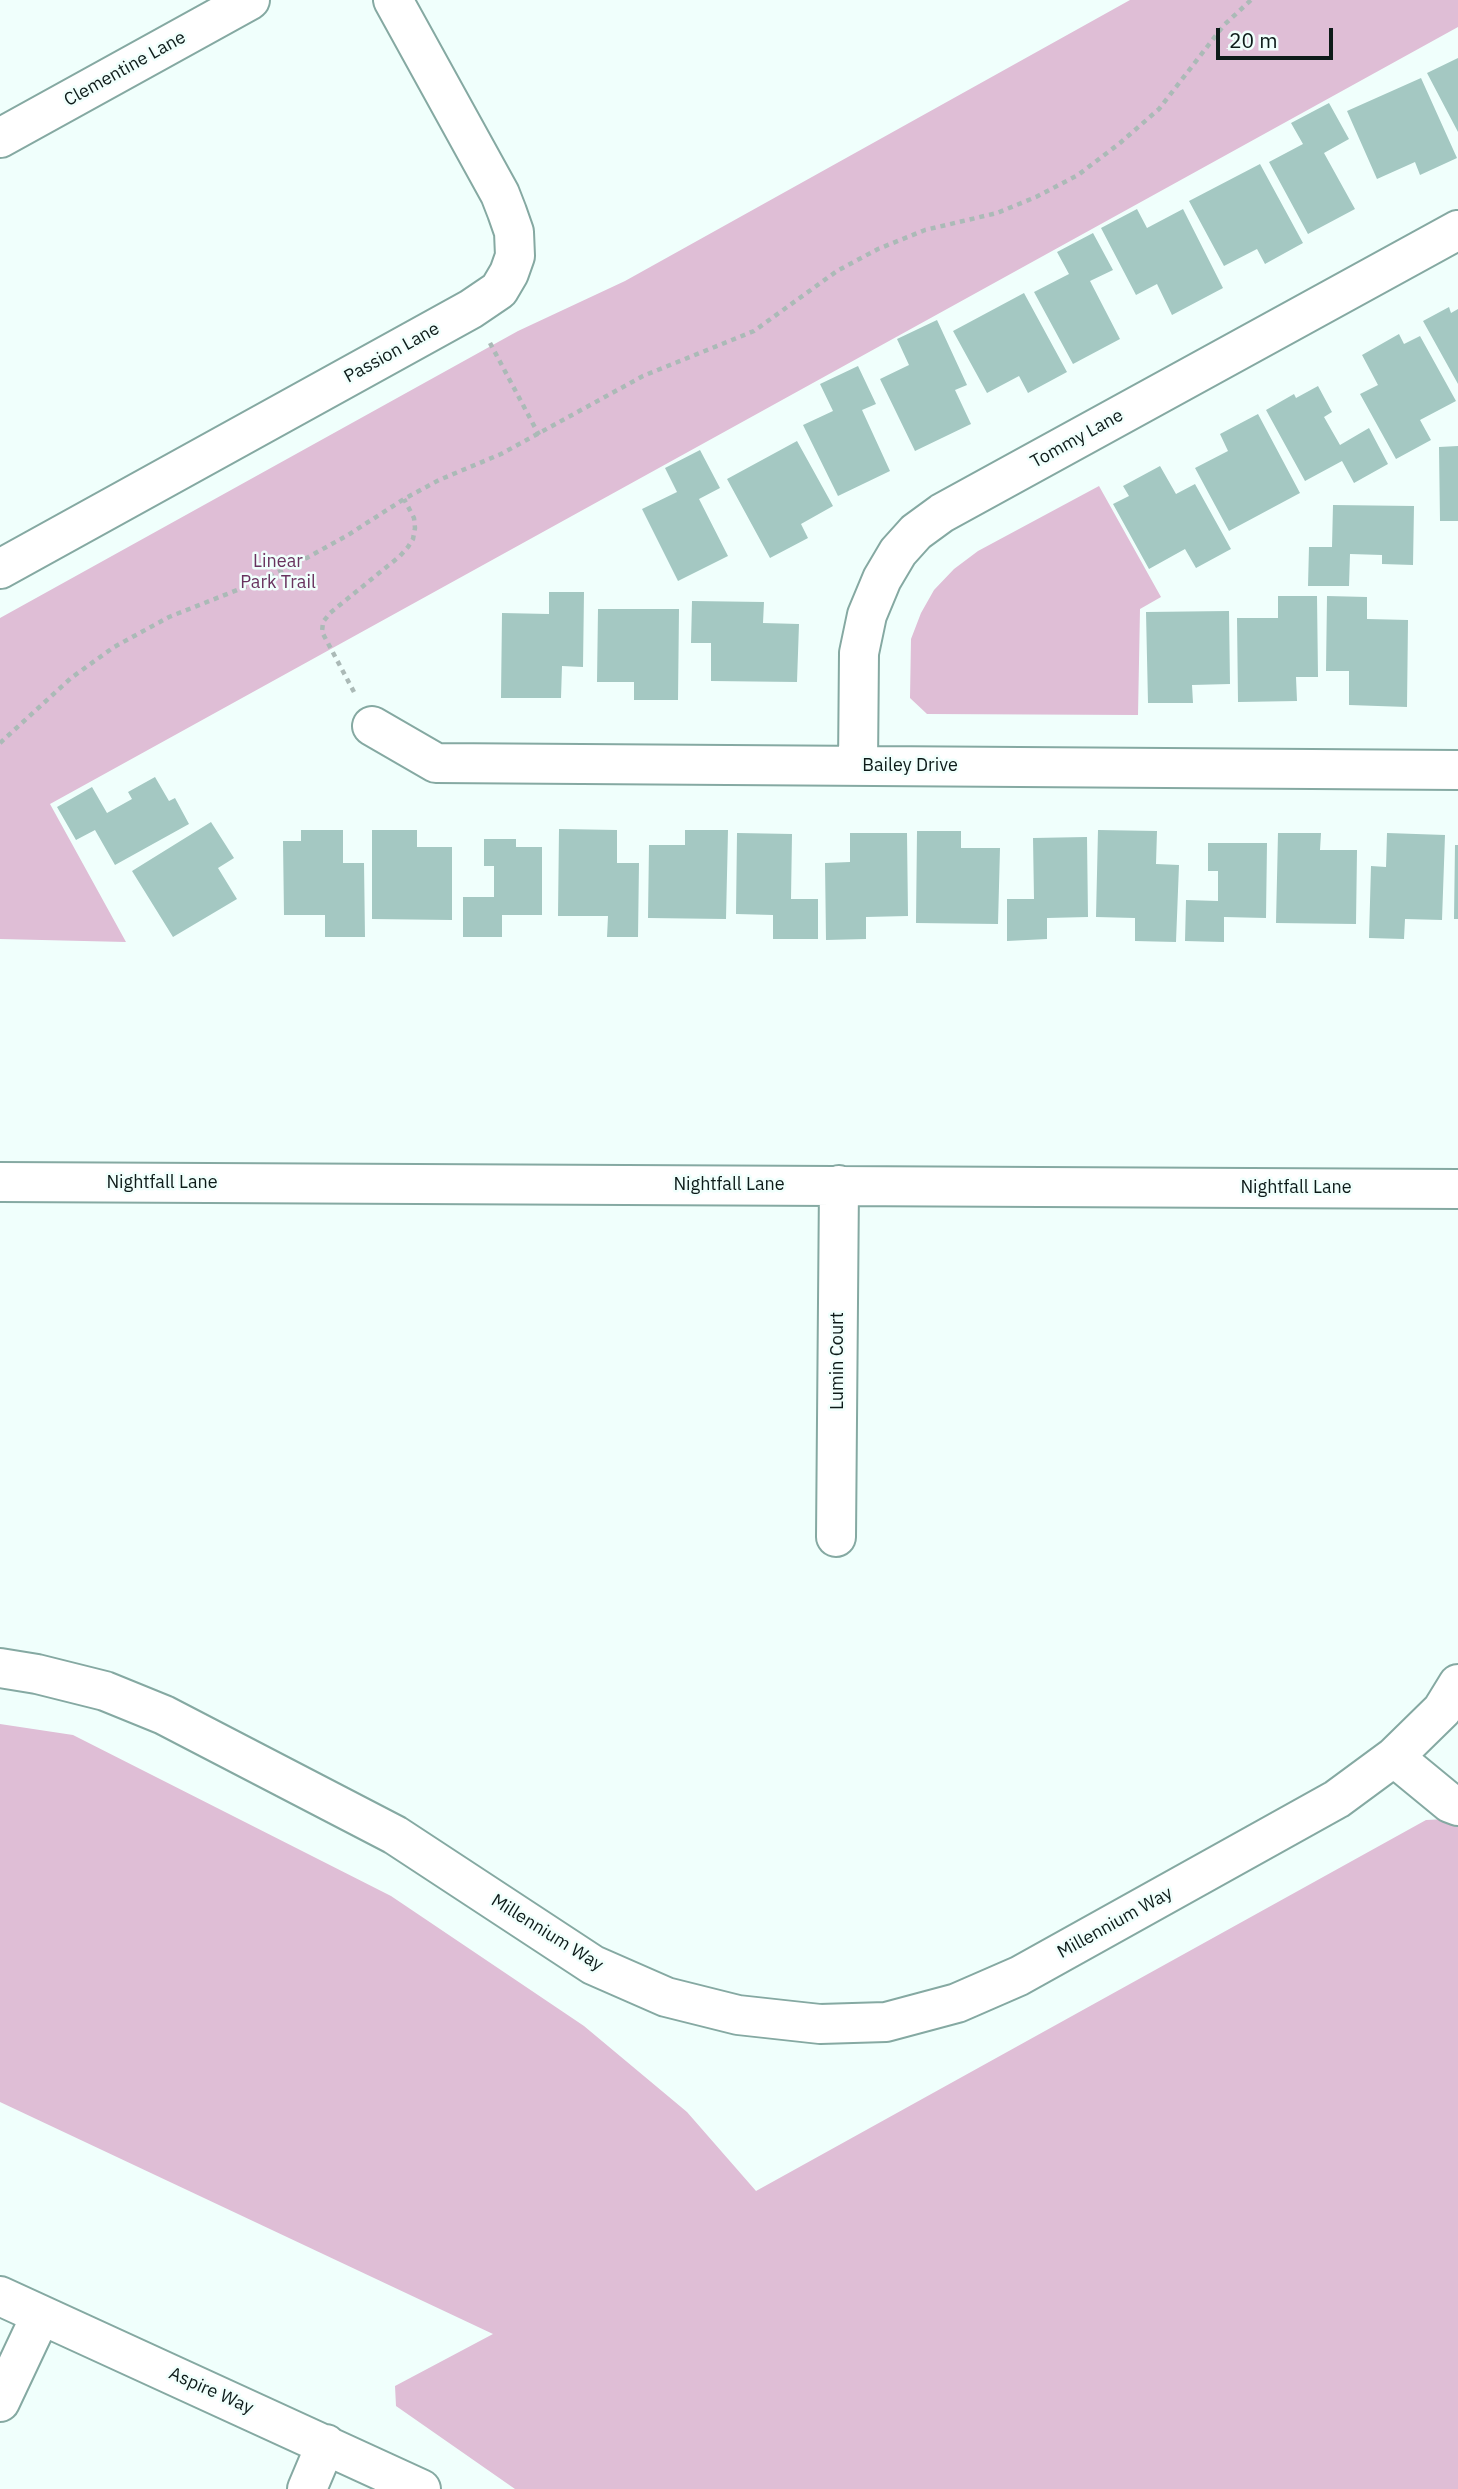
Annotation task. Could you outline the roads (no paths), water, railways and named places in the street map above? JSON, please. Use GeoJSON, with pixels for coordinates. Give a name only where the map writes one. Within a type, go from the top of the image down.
{"type":"FeatureCollection","features":[{"type":"Feature","properties":{"kind":"street","name":"Clementine Lane"},"geometry":{"type":"LineString","coordinates":[[0,138],[250,0]]}},
{"type":"Feature","properties":{"kind":"street","name":"Passion Lane"},"geometry":{"type":"LineString","coordinates":[[0,569],[471,309],[499,290],[515,256],[514,232],[500,194],[393,0]]}},
{"type":"Feature","properties":{"kind":"street","name":"Tommy Lane"},"geometry":{"type":"LineString","coordinates":[[858,765],[859,653],[867,615],[882,579],[898,552],[916,531],[942,513],[1458,230]]}},
{"type":"Feature","properties":{"kind":"street","name":"Bailey Drive"},"geometry":{"type":"LineString","coordinates":[[372,726],[436,763],[1458,770]]}},
{"type":"Feature","properties":{"kind":"street","name":"Nightfall Lane"},"geometry":{"type":"LineString","coordinates":[[0,1182],[1458,1189]]}},
{"type":"Feature","properties":{"kind":"street","name":"Lumin Court"},"geometry":{"type":"LineString","coordinates":[[836,1536],[839,1185]]}},
{"type":"Feature","properties":{"kind":"street","name":"Millennium Way"},"geometry":{"type":"LineString","coordinates":[[0,1668],[105,1691],[164,1715],[395,1835],[593,1965],[666,1997],[738,2015],[820,2024],[886,2022],[957,2003],[1019,1976],[1337,1799],[1394,1757],[1442,1710],[1458,1684]]}},
{"type":"Feature","properties":{"kind":"street"},"geometry":{"type":"LineString","coordinates":[[1394,1757],[1458,1806]]}},
{"type":"Feature","properties":{"kind":"street","name":"Aspire Way"},"geometry":{"type":"LineString","coordinates":[[0,2296],[421,2489]]}},
{"type":"Feature","properties":{"kind":"street"},"geometry":{"type":"LineString","coordinates":[[0,2402],[41,2315]]}},
{"type":"Feature","properties":{"kind":"street"},"geometry":{"type":"LineString","coordinates":[[307,2489],[326,2444]]}},
{"type":"Feature","properties":{"kind":"park label","name":"Linear Park Trail"},"geometry":{"type":"Point","coordinates":[278,572]}}]}
